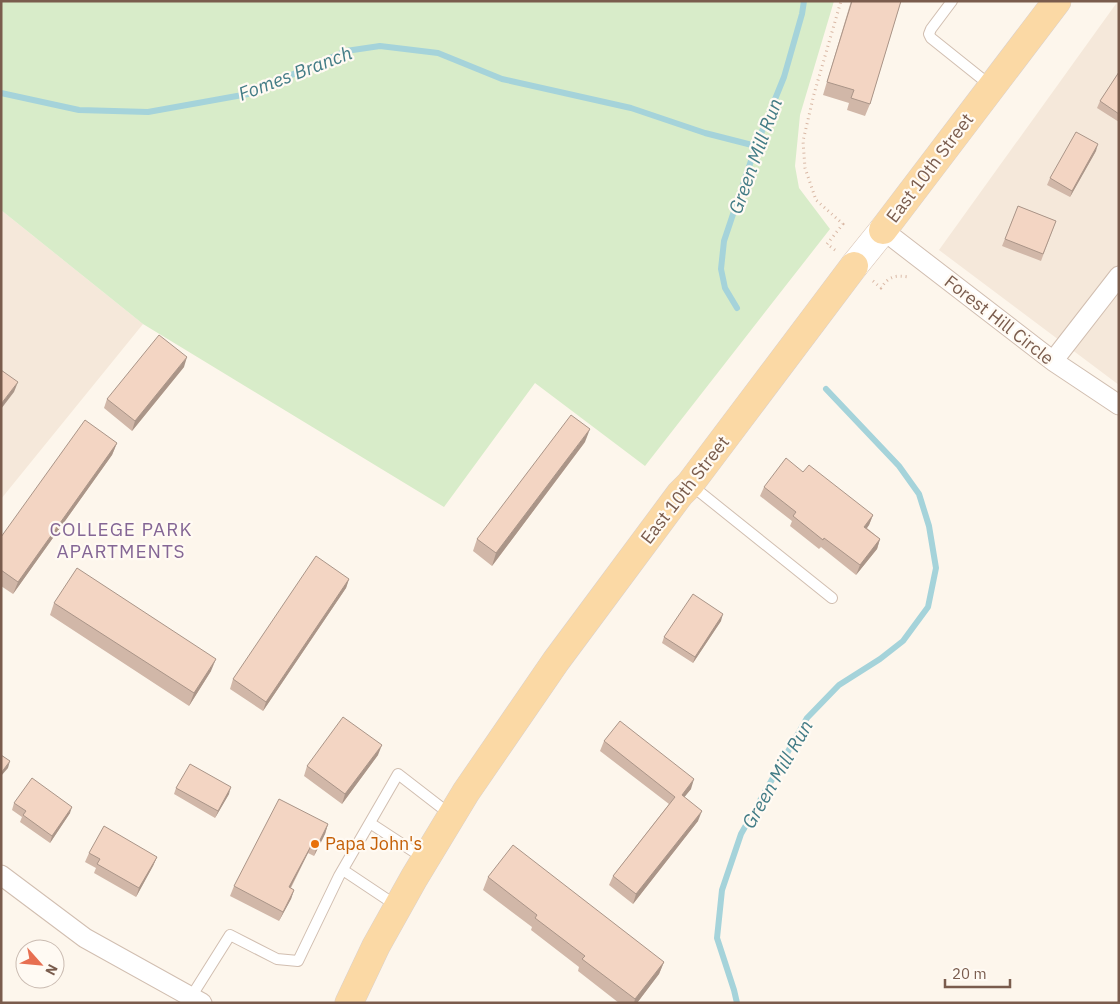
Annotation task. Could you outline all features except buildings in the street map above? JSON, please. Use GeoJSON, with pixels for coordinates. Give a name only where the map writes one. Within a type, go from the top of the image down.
{"type":"FeatureCollection","features":[{"type":"Feature","properties":{"kind":"main road","name":"East 10th Street"},"geometry":{"type":"LineString","coordinates":[[349,1003],[376,946],[466,792],[556,661],[680,494],[690,484],[1057,1]]}},
{"type":"Feature","properties":{"kind":"street","name":"Forest Hill Circle"},"geometry":{"type":"LineString","coordinates":[[883,230],[1053,361],[1119,405]]}},
{"type":"Feature","properties":{"kind":"street"},"geometry":{"type":"LineString","coordinates":[[1053,361],[1119,276]]}},
{"type":"Feature","properties":{"kind":"street"},"geometry":{"type":"LineString","coordinates":[[1,875],[85,938],[196,1000]]}},
{"type":"Feature","properties":{"kind":"lane"},"geometry":{"type":"LineString","coordinates":[[952,1],[929,34],[931,38],[992,86]]}},
{"type":"Feature","properties":{"kind":"lane"},"geometry":{"type":"LineString","coordinates":[[690,484],[832,598]]}},
{"type":"Feature","properties":{"kind":"lane"},"geometry":{"type":"LineString","coordinates":[[196,1000],[230,935],[277,959],[298,962],[343,870],[398,774],[452,816]]}},
{"type":"Feature","properties":{"kind":"lane"},"geometry":{"type":"LineString","coordinates":[[370,823],[426,859]]}},
{"type":"Feature","properties":{"kind":"lane"},"geometry":{"type":"LineString","coordinates":[[343,870],[398,907]]}},
{"type":"Feature","properties":{"kind":"path"},"geometry":{"type":"LineString","coordinates":[[827,244],[843,224],[816,200],[806,168],[804,141],[814,94],[841,1]]}},
{"type":"Feature","properties":{"kind":"shaded area"},"geometry":{"type":"Polygon","coordinates":[[[1119,1],[1119,385],[939,250],[1119,1]]]}},
{"type":"Feature","properties":{"kind":"shaded area"},"geometry":{"type":"Polygon","coordinates":[[[1,210],[143,324],[1,499],[1,210]]]}},
{"type":"Feature","properties":{"kind":"green space"},"geometry":{"type":"Polygon","coordinates":[[[1,1],[834,1],[800,115],[795,166],[799,188],[830,229],[645,466],[535,383],[444,507],[143,324],[1,210],[1,1]]]}},
{"type":"Feature","properties":{"kind":"waterway","name":"Green Mill Run"},"geometry":{"type":"LineString","coordinates":[[737,308],[725,288],[721,269],[724,241],[756,146],[784,77],[804,1]]}},
{"type":"Feature","properties":{"kind":"waterway","name":"Fomes Branch"},"geometry":{"type":"LineString","coordinates":[[1,93],[79,110],[148,112],[248,94],[346,51],[380,46],[438,53],[502,79],[631,108],[705,133],[756,146]]}},
{"type":"Feature","properties":{"kind":"waterway","name":"Green Mill Run"},"geometry":{"type":"LineString","coordinates":[[737,1003],[717,938],[722,890],[741,834],[807,718],[839,685],[880,659],[903,641],[928,607],[936,568],[929,526],[919,494],[899,466],[826,389]]}},
{"type":"Feature","properties":{"kind":"place","name":"Papa John's"},"geometry":{"type":"Point","coordinates":[315,844]}},
{"type":"Feature","properties":{"kind":"district","name":"COLLEGE PARK APARTMENTS"},"geometry":{"type":"Point","coordinates":[121,540]}}]}
